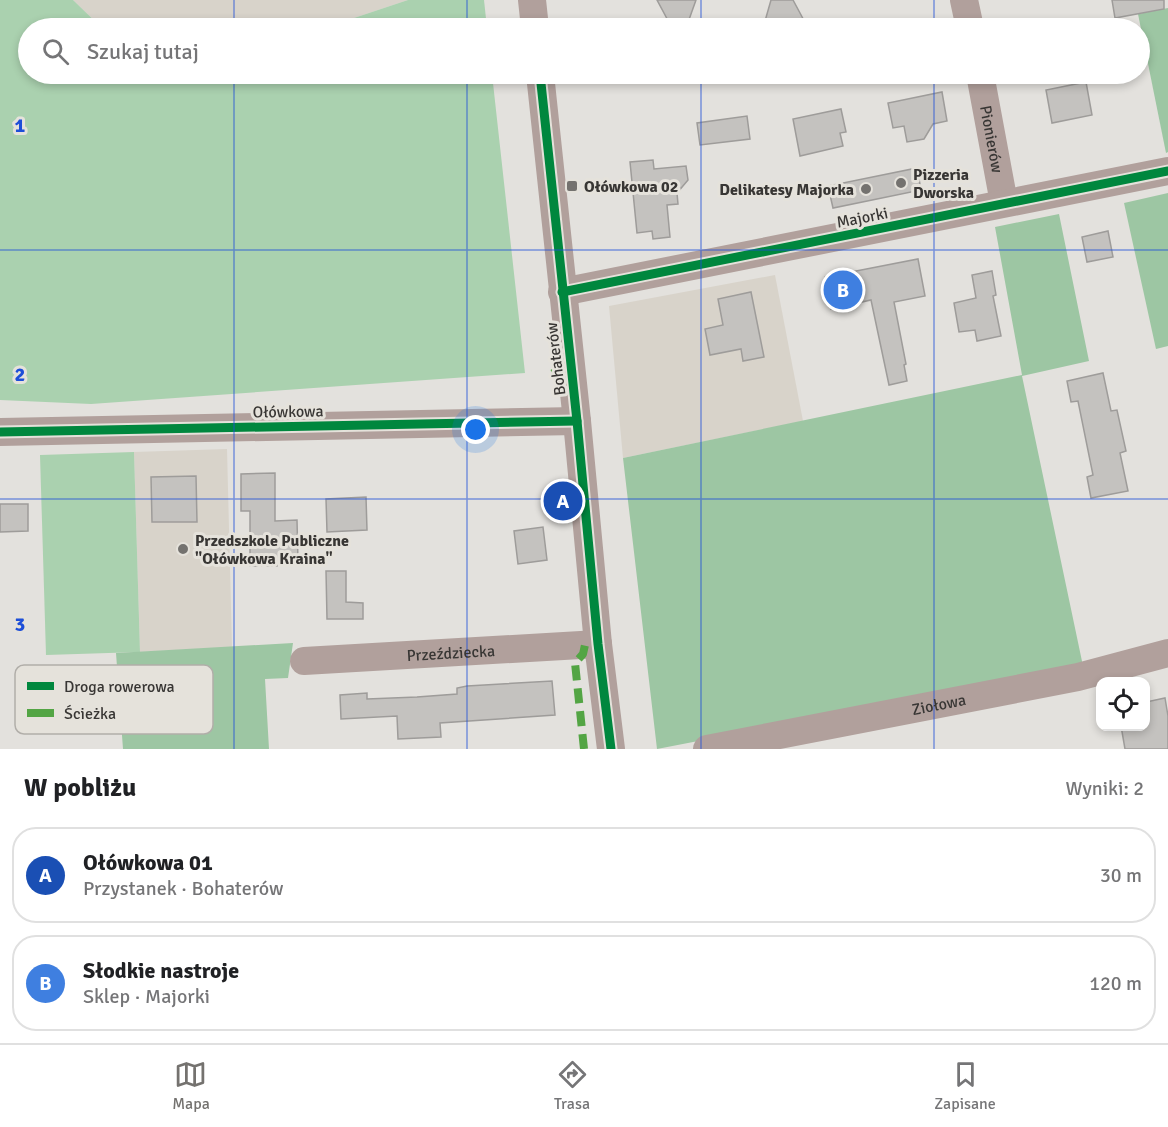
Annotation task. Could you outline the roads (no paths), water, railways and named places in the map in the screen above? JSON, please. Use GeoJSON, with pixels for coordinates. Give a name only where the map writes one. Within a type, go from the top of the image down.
{"type":"FeatureCollection","features":[{"type":"Feature","properties":{"kind":"street"},"geometry":{"type":"LineString","coordinates":[[532,0],[535,18]]}},
{"type":"Feature","properties":{"kind":"street"},"geometry":{"type":"LineString","coordinates":[[964,0],[968,18]]}},
{"type":"Feature","properties":{"kind":"street","name":"Bohaterów"},"geometry":{"type":"LineString","coordinates":[[541,84],[598,644],[611,749]]}},
{"type":"Feature","properties":{"kind":"street","name":"Pionierów"},"geometry":{"type":"LineString","coordinates":[[982,84],[1004,203]]}},
{"type":"Feature","properties":{"kind":"street","name":"Majorki"},"geometry":{"type":"LineString","coordinates":[[562,292],[1168,171]]}},
{"type":"Feature","properties":{"kind":"street","name":"Ołówkowa"},"geometry":{"type":"LineString","coordinates":[[0,432],[577,421]]}},
{"type":"Feature","properties":{"kind":"street","name":"Przeździecka"},"geometry":{"type":"LineString","coordinates":[[304,661],[598,644]]}},
{"type":"Feature","properties":{"kind":"street","name":"Ziołowa"},"geometry":{"type":"LineString","coordinates":[[707,749],[1078,677],[1168,653]]}},
{"type":"Feature","properties":{"kind":"place","name":"Pizzeria Dworska"},"geometry":{"type":"Point","coordinates":[901,183]}},
{"type":"Feature","properties":{"kind":"place","name":"Ołówkowa 02"},"geometry":{"type":"Point","coordinates":[572,186]}},
{"type":"Feature","properties":{"kind":"place","name":"Delikatesy Majorka"},"geometry":{"type":"Point","coordinates":[866,189]}},
{"type":"Feature","properties":{"kind":"place","name":"Słodkie nastroje"},"geometry":{"type":"Point","coordinates":[843,290]}},
{"type":"Feature","properties":{"kind":"place","name":"Ołówkowa 01"},"geometry":{"type":"Point","coordinates":[563,501]}},
{"type":"Feature","properties":{"kind":"place","name":"Przedszkole Publiczne \"Ołówkowa Kraina\""},"geometry":{"type":"Point","coordinates":[183,549]}}]}
